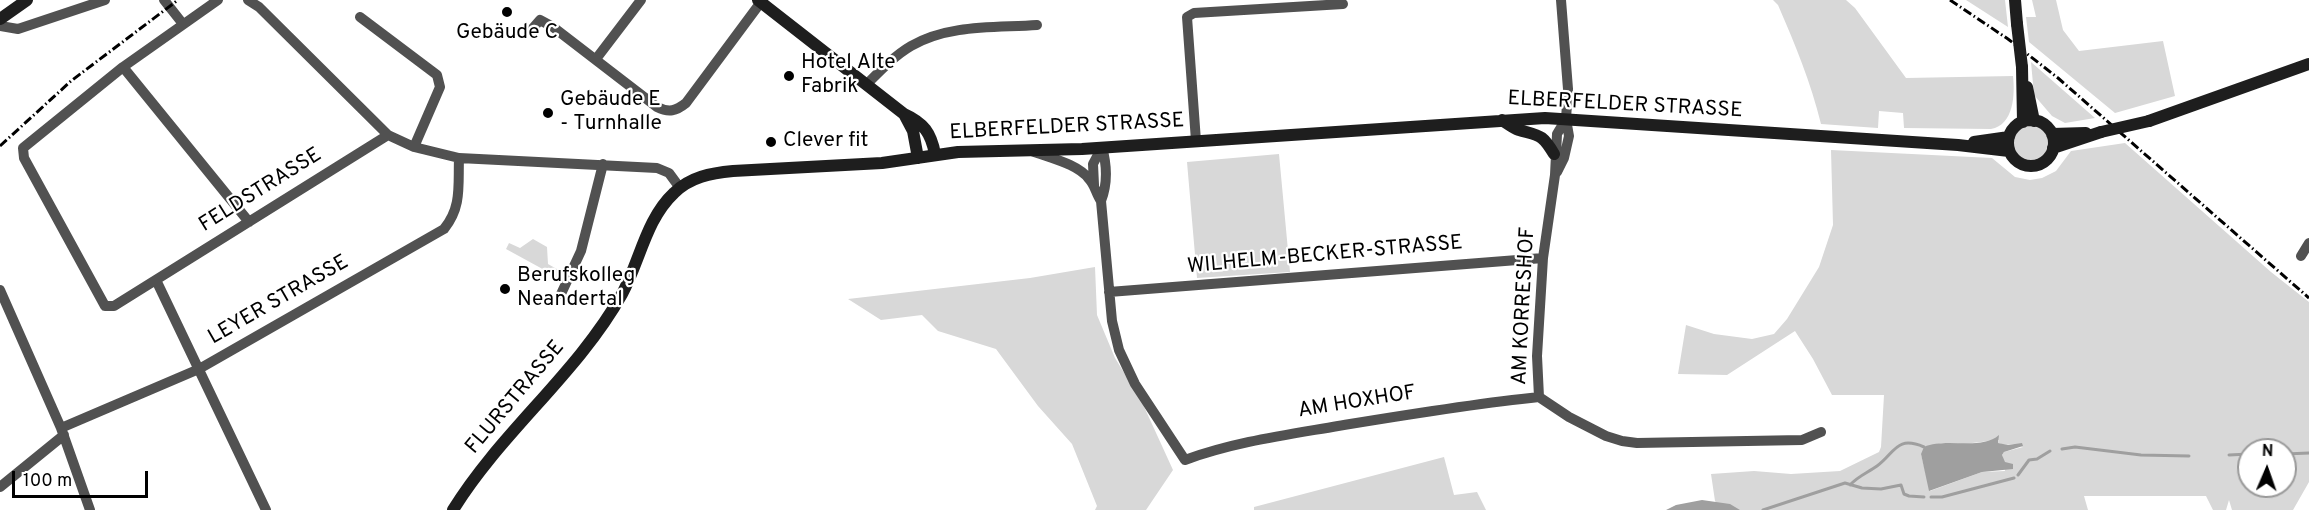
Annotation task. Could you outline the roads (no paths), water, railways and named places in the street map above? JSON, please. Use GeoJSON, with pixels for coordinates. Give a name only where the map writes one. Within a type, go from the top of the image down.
{"type":"FeatureCollection","features":[{"type":"Feature","properties":{"kind":"main road"},"geometry":{"type":"LineString","coordinates":[[0,19],[27,0]]}},
{"type":"Feature","properties":{"kind":"main road"},"geometry":{"type":"LineString","coordinates":[[2015,0],[2029,121]]}},
{"type":"Feature","properties":{"kind":"main road"},"geometry":{"type":"LineString","coordinates":[[759,1],[904,114],[920,122],[930,133],[935,154]]}},
{"type":"Feature","properties":{"kind":"main road"},"geometry":{"type":"LineString","coordinates":[[2053,148],[2052,134],[2043,124],[2029,121],[2014,128],[2009,137],[2009,151],[2019,162],[2030,165],[2044,161],[2053,148],[2099,133],[2149,121],[2309,64]]}},
{"type":"Feature","properties":{"kind":"main road"},"geometry":{"type":"LineString","coordinates":[[904,114],[913,131],[918,158]]}},
{"type":"Feature","properties":{"kind":"main road","name":"ELBERFELDER STRASSE"},"geometry":{"type":"LineString","coordinates":[[680,188],[700,177],[733,171],[882,163],[970,151],[1032,151],[1102,147],[1502,120],[1566,119],[1958,145],[2009,151]]}},
{"type":"Feature","properties":{"kind":"main road"},"geometry":{"type":"LineString","coordinates":[[1502,120],[1518,130],[1534,132],[1541,136],[1554,154]]}},
{"type":"Feature","properties":{"kind":"main road"},"geometry":{"type":"LineString","coordinates":[[2052,134],[2099,133]]}},
{"type":"Feature","properties":{"kind":"main road","name":"ELBERFELDER STRASSE"},"geometry":{"type":"LineString","coordinates":[[1958,145],[2009,137]]}},
{"type":"Feature","properties":{"kind":"main road","name":"FLURSTRASSE"},"geometry":{"type":"LineString","coordinates":[[453,510],[477,476],[602,324],[625,288],[656,216],[673,193],[680,188]]}},
{"type":"Feature","properties":{"kind":"street"},"geometry":{"type":"LineString","coordinates":[[0,26],[18,29],[105,0]]}},
{"type":"Feature","properties":{"kind":"street"},"geometry":{"type":"LineString","coordinates":[[164,0],[183,24]]}},
{"type":"Feature","properties":{"kind":"street"},"geometry":{"type":"LineString","coordinates":[[218,0],[123,67],[249,222]]}},
{"type":"Feature","properties":{"kind":"street"},"geometry":{"type":"LineString","coordinates":[[248,0],[259,7],[388,135],[414,147],[459,158],[657,168],[669,173],[680,188]]}},
{"type":"Feature","properties":{"kind":"street"},"geometry":{"type":"LineString","coordinates":[[596,59],[641,0]]}},
{"type":"Feature","properties":{"kind":"street"},"geometry":{"type":"LineString","coordinates":[[1561,0],[1568,89],[1566,119]]}},
{"type":"Feature","properties":{"kind":"street"},"geometry":{"type":"LineString","coordinates":[[533,28],[540,20],[664,111],[673,111],[686,103],[759,1]]}},
{"type":"Feature","properties":{"kind":"street"},"geometry":{"type":"LineString","coordinates":[[1196,141],[1187,17],[1194,13],[1343,4]]}},
{"type":"Feature","properties":{"kind":"street"},"geometry":{"type":"LineString","coordinates":[[360,17],[437,75],[440,80],[440,87],[414,147]]}},
{"type":"Feature","properties":{"kind":"street"},"geometry":{"type":"LineString","coordinates":[[866,85],[896,57],[927,38],[962,29],[1037,26]]}},
{"type":"Feature","properties":{"kind":"street","name":"FELDSTRASSE"},"geometry":{"type":"LineString","coordinates":[[123,67],[26,144],[22,150],[23,156],[104,304],[110,307],[388,135]]}},
{"type":"Feature","properties":{"kind":"street","name":"AM KORRESHOF"},"geometry":{"type":"LineString","coordinates":[[1566,119],[1557,134],[1554,154],[1555,175],[1543,258],[1537,356],[1539,397],[1569,417],[1606,436],[1629,442],[1802,440],[1821,432]]}},
{"type":"Feature","properties":{"kind":"street","name":"AM KORRESHOF"},"geometry":{"type":"LineString","coordinates":[[1555,175],[1564,158],[1569,136],[1566,119]]}},
{"type":"Feature","properties":{"kind":"street"},"geometry":{"type":"LineString","coordinates":[[1094,186],[1093,164],[1102,147]]}},
{"type":"Feature","properties":{"kind":"street"},"geometry":{"type":"LineString","coordinates":[[1101,201],[1105,190],[1106,164],[1102,147]]}},
{"type":"Feature","properties":{"kind":"street"},"geometry":{"type":"LineString","coordinates":[[1032,151],[1071,165],[1088,177],[1094,186],[1101,201],[1109,292]]}},
{"type":"Feature","properties":{"kind":"street","name":"LEYER STRASSE"},"geometry":{"type":"LineString","coordinates":[[0,488],[62,431],[199,369],[444,229],[453,217],[457,205],[459,158]]}},
{"type":"Feature","properties":{"kind":"street"},"geometry":{"type":"LineString","coordinates":[[561,294],[581,251],[603,164]]}},
{"type":"Feature","properties":{"kind":"street"},"geometry":{"type":"LineString","coordinates":[[2301,256],[2309,243]]}},
{"type":"Feature","properties":{"kind":"street","name":"WILHELM-BECKER-STRASSE"},"geometry":{"type":"LineString","coordinates":[[1109,292],[1543,258]]}},
{"type":"Feature","properties":{"kind":"street"},"geometry":{"type":"LineString","coordinates":[[156,280],[266,510]]}},
{"type":"Feature","properties":{"kind":"street"},"geometry":{"type":"LineString","coordinates":[[0,290],[62,431],[90,510]]}},
{"type":"Feature","properties":{"kind":"street","name":"AM HOXHOF"},"geometry":{"type":"LineString","coordinates":[[1109,292],[1112,321],[1119,350],[1135,384],[1185,460],[1211,450],[1280,436],[1470,404],[1539,397]]}},
{"type":"Feature","properties":{"kind":"waterway"},"geometry":{"type":"LineString","coordinates":[[1850,485],[1902,444],[1924,447]]}},
{"type":"Feature","properties":{"kind":"waterway"},"geometry":{"type":"LineString","coordinates":[[2062,449],[2075,447],[2141,455],[2189,456]]}},
{"type":"Feature","properties":{"kind":"waterway"},"geometry":{"type":"LineString","coordinates":[[2018,475],[2029,460],[2037,459],[2050,451]]}},
{"type":"Feature","properties":{"kind":"waterway"},"geometry":{"type":"LineString","coordinates":[[2297,454],[2309,453]]}},
{"type":"Feature","properties":{"kind":"waterway"},"geometry":{"type":"LineString","coordinates":[[2229,455],[2237,455]]}},
{"type":"Feature","properties":{"kind":"waterway"},"geometry":{"type":"LineString","coordinates":[[1931,497],[1942,497],[2014,478]]}},
{"type":"Feature","properties":{"kind":"waterway"},"geometry":{"type":"LineString","coordinates":[[1763,510],[1845,483],[1862,488],[1881,489],[1901,485],[1904,494],[1924,497]]}},
{"type":"Feature","properties":{"kind":"railway"},"geometry":{"type":"LineString","coordinates":[[0,146],[71,81],[178,0]]}},
{"type":"Feature","properties":{"kind":"railway"},"geometry":{"type":"LineString","coordinates":[[1950,0],[2008,39],[2058,78],[2309,298]]}},
{"type":"Feature","properties":{"kind":"place","name":"Gebäude C"},"geometry":{"type":"Point","coordinates":[507,12]}},
{"type":"Feature","properties":{"kind":"place","name":"Hotel Alte Fabrik"},"geometry":{"type":"Point","coordinates":[789,76]}},
{"type":"Feature","properties":{"kind":"place","name":"Gebäude E - Turnhalle"},"geometry":{"type":"Point","coordinates":[548,113]}},
{"type":"Feature","properties":{"kind":"place","name":"Clever fit"},"geometry":{"type":"Point","coordinates":[771,142]}},
{"type":"Feature","properties":{"kind":"place","name":"Berufskolleg Neandertal"},"geometry":{"type":"Point","coordinates":[505,289]}}]}
